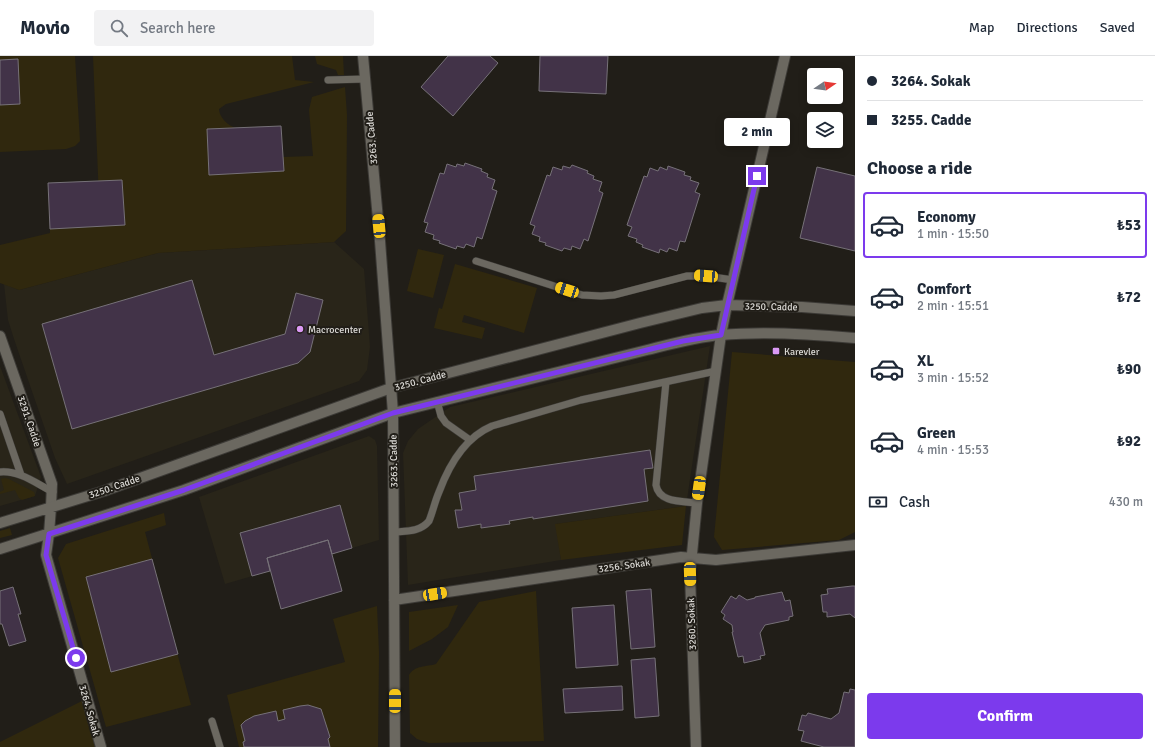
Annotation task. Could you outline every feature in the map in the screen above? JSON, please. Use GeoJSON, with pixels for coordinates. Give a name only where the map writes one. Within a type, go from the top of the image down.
{"type":"FeatureCollection","features":[{"type":"Feature","properties":{"kind":"street","name":"3263. Cadde"},"geometry":{"type":"LineString","coordinates":[[363,56],[380,241],[393,413],[395,747]]}},
{"type":"Feature","properties":{"kind":"street","name":"3260. Sokak"},"geometry":{"type":"LineString","coordinates":[[696,747],[690,574],[697,503],[721,335],[785,56]]}},
{"type":"Feature","properties":{"kind":"street","name":"3250. Cadde"},"geometry":{"type":"LineString","coordinates":[[0,523],[104,491],[390,388],[640,323],[702,308],[727,305],[802,306],[855,311]]}},
{"type":"Feature","properties":{"kind":"street"},"geometry":{"type":"LineString","coordinates":[[0,549],[184,490],[393,413],[437,401],[683,341],[721,335],[763,333],[855,338]]}},
{"type":"Feature","properties":{"kind":"street","name":"3291. Cadde"},"geometry":{"type":"LineString","coordinates":[[0,336],[52,484],[53,492],[51,507]]}},
{"type":"Feature","properties":{"kind":"street","name":"3264. Sokak"},"geometry":{"type":"LineString","coordinates":[[51,507],[46,555],[101,747]]}},
{"type":"Feature","properties":{"kind":"street","name":"3256. Sokak"},"geometry":{"type":"LineString","coordinates":[[394,600],[681,557],[716,560],[855,545]]}},
{"type":"Feature","properties":{"kind":"lane"},"geometry":{"type":"LineString","coordinates":[[328,80],[365,79]]}},
{"type":"Feature","properties":{"kind":"lane"},"geometry":{"type":"LineString","coordinates":[[476,261],[582,295],[601,296],[614,294],[687,276],[706,276],[733,280]]}},
{"type":"Feature","properties":{"kind":"lane"},"geometry":{"type":"LineString","coordinates":[[394,532],[419,529],[429,521],[439,491],[448,472],[470,440],[477,434],[492,426],[581,400],[716,371]]}},
{"type":"Feature","properties":{"kind":"lane"},"geometry":{"type":"LineString","coordinates":[[666,382],[656,489],[662,497],[667,499],[697,503]]}},
{"type":"Feature","properties":{"kind":"lane"},"geometry":{"type":"LineString","coordinates":[[437,401],[446,423],[470,440]]}},
{"type":"Feature","properties":{"kind":"lane"},"geometry":{"type":"LineString","coordinates":[[0,414],[21,475]]}},
{"type":"Feature","properties":{"kind":"lane"},"geometry":{"type":"LineString","coordinates":[[0,472],[10,472],[21,475],[53,492]]}},
{"type":"Feature","properties":{"kind":"lane"},"geometry":{"type":"LineString","coordinates":[[212,721],[220,747]]}},
{"type":"Feature","properties":{"kind":"shaded area"},"geometry":{"type":"Polygon","coordinates":[[[0,56],[75,56],[80,141],[75,146],[66,149],[0,152],[0,56]]]}},
{"type":"Feature","properties":{"kind":"shaded area"},"geometry":{"type":"Polygon","coordinates":[[[93,56],[292,56],[295,80],[314,82],[226,104],[219,109],[219,112],[228,124],[237,128],[281,126],[283,157],[313,156],[309,110],[312,97],[345,87],[347,115],[346,231],[334,242],[158,253],[19,290],[0,283],[0,245],[50,233],[50,229],[100,222],[93,56]]]}},
{"type":"Feature","properties":{"kind":"shaded area"},"geometry":{"type":"Polygon","coordinates":[[[315,56],[343,56],[344,75],[338,75],[336,70],[317,64],[315,56]]]}},
{"type":"Feature","properties":{"kind":"shaded area"},"geometry":{"type":"Polygon","coordinates":[[[334,242],[364,269],[370,347],[367,370],[359,381],[67,484],[55,458],[8,320],[4,284],[19,290],[158,253],[334,242]]]}},
{"type":"Feature","properties":{"kind":"shaded area"},"geometry":{"type":"Polygon","coordinates":[[[418,249],[444,255],[433,298],[407,291],[418,249]]]}},
{"type":"Feature","properties":{"kind":"shaded area"},"geometry":{"type":"Polygon","coordinates":[[[455,264],[537,288],[524,333],[464,315],[462,322],[485,328],[482,339],[434,328],[439,308],[442,309],[455,264]]]}},
{"type":"Feature","properties":{"kind":"shaded area"},"geometry":{"type":"Polygon","coordinates":[[[710,346],[686,506],[556,524],[561,560],[408,585],[403,453],[408,441],[418,429],[450,407],[710,346]]]}},
{"type":"Feature","properties":{"kind":"shaded area"},"geometry":{"type":"Polygon","coordinates":[[[732,352],[855,362],[855,532],[839,540],[722,550],[714,537],[732,352]]]}},
{"type":"Feature","properties":{"kind":"shaded area"},"geometry":{"type":"Polygon","coordinates":[[[0,366],[41,477],[35,496],[0,506],[0,366]]]}},
{"type":"Feature","properties":{"kind":"shaded area"},"geometry":{"type":"Polygon","coordinates":[[[369,436],[375,440],[377,446],[379,540],[332,554],[267,558],[270,571],[225,584],[199,497],[369,436]]]}},
{"type":"Feature","properties":{"kind":"shaded area"},"geometry":{"type":"Polygon","coordinates":[[[5,478],[34,492],[35,496],[22,500],[19,498],[15,490],[0,494],[0,492],[4,490],[1,479],[5,478]]]}},
{"type":"Feature","properties":{"kind":"shaded area"},"geometry":{"type":"Polygon","coordinates":[[[686,506],[682,545],[561,560],[555,524],[686,506]]]}},
{"type":"Feature","properties":{"kind":"shaded area"},"geometry":{"type":"Polygon","coordinates":[[[164,513],[166,525],[145,532],[191,705],[106,727],[58,558],[66,544],[164,513]]]}},
{"type":"Feature","properties":{"kind":"shaded area"},"geometry":{"type":"Polygon","coordinates":[[[10,528],[12,535],[0,538],[0,531],[10,528]]]}},
{"type":"Feature","properties":{"kind":"shaded area"},"geometry":{"type":"Polygon","coordinates":[[[536,591],[544,741],[429,743],[417,739],[410,733],[409,675],[411,672],[414,669],[436,664],[479,602],[536,591]]]}},
{"type":"Feature","properties":{"kind":"shaded area"},"geometry":{"type":"Polygon","coordinates":[[[458,605],[448,627],[432,639],[409,651],[409,612],[458,605]]]}},
{"type":"Feature","properties":{"kind":"shaded area"},"geometry":{"type":"Polygon","coordinates":[[[377,606],[379,653],[378,747],[239,747],[227,695],[345,662],[333,619],[377,606]]]}},
{"type":"Feature","properties":{"kind":"shaded area"},"geometry":{"type":"Polygon","coordinates":[[[82,701],[95,747],[0,747],[0,742],[82,701]]]}},
{"type":"Feature","properties":{"kind":"building"},"geometry":{"type":"Polygon","coordinates":[[[448,56],[490,56],[498,63],[453,116],[421,87],[448,56]]]}},
{"type":"Feature","properties":{"kind":"building"},"geometry":{"type":"Polygon","coordinates":[[[540,56],[608,56],[606,94],[539,91],[540,56]]]}},
{"type":"Feature","properties":{"kind":"building"},"geometry":{"type":"Polygon","coordinates":[[[18,59],[20,104],[0,105],[0,60],[18,59]]]}},
{"type":"Feature","properties":{"kind":"building"},"geometry":{"type":"Polygon","coordinates":[[[281,126],[284,171],[209,175],[207,129],[281,126]]]}},
{"type":"Feature","properties":{"kind":"building"},"geometry":{"type":"Polygon","coordinates":[[[465,163],[482,169],[481,171],[488,174],[487,177],[495,180],[492,189],[497,191],[482,239],[477,237],[474,247],[466,244],[464,248],[457,246],[456,249],[439,243],[440,241],[433,239],[434,235],[425,232],[428,223],[424,222],[440,173],[444,174],[447,164],[456,167],[457,164],[464,166],[465,163]]]}},
{"type":"Feature","properties":{"kind":"building"},"geometry":{"type":"Polygon","coordinates":[[[572,165],[588,171],[587,173],[594,176],[593,179],[602,182],[599,191],[603,193],[588,241],[584,239],[580,249],[572,246],[571,250],[564,248],[562,251],[545,245],[546,243],[539,241],[540,237],[532,234],[535,226],[530,224],[547,175],[550,176],[553,167],[562,170],[563,166],[570,168],[572,165]]]}},
{"type":"Feature","properties":{"kind":"building"},"geometry":{"type":"Polygon","coordinates":[[[668,166],[685,172],[684,175],[691,177],[690,180],[699,183],[695,192],[700,194],[685,242],[680,241],[677,251],[669,248],[667,252],[660,249],[659,253],[642,247],[643,245],[636,242],[637,239],[628,236],[632,227],[627,225],[644,176],[647,177],[650,168],[658,171],[660,167],[667,170],[668,166]]]}},
{"type":"Feature","properties":{"kind":"building"},"geometry":{"type":"Polygon","coordinates":[[[817,167],[855,176],[855,251],[800,238],[817,167]]]}},
{"type":"Feature","properties":{"kind":"building"},"geometry":{"type":"Polygon","coordinates":[[[122,180],[125,225],[50,229],[48,183],[122,180]]]}},
{"type":"Feature","properties":{"kind":"building"},"geometry":{"type":"Polygon","coordinates":[[[192,280],[214,355],[285,334],[296,293],[323,300],[310,352],[298,363],[72,429],[42,324],[192,280]]]}},
{"type":"Feature","properties":{"kind":"building"},"geometry":{"type":"Polygon","coordinates":[[[650,450],[653,468],[644,469],[648,501],[533,519],[533,517],[509,521],[510,524],[481,528],[481,524],[458,528],[455,510],[462,510],[459,493],[476,490],[474,476],[650,450]]]}},
{"type":"Feature","properties":{"kind":"building"},"geometry":{"type":"Polygon","coordinates":[[[340,505],[352,548],[332,554],[328,540],[267,558],[270,571],[252,576],[240,533],[340,505]]]}},
{"type":"Feature","properties":{"kind":"building"},"geometry":{"type":"Polygon","coordinates":[[[328,540],[342,591],[281,609],[267,558],[328,540]]]}},
{"type":"Feature","properties":{"kind":"building"},"geometry":{"type":"Polygon","coordinates":[[[152,559],[178,654],[111,672],[86,577],[152,559]]]}},
{"type":"Feature","properties":{"kind":"building"},"geometry":{"type":"Polygon","coordinates":[[[855,586],[855,618],[850,614],[827,617],[827,612],[823,612],[821,595],[828,594],[827,589],[855,586]]]}},
{"type":"Feature","properties":{"kind":"building"},"geometry":{"type":"Polygon","coordinates":[[[13,587],[21,614],[18,614],[26,641],[9,646],[2,624],[0,624],[0,591],[13,587]]]}},
{"type":"Feature","properties":{"kind":"building"},"geometry":{"type":"Polygon","coordinates":[[[651,589],[655,647],[631,649],[626,591],[651,589]]]}},
{"type":"Feature","properties":{"kind":"building"},"geometry":{"type":"Polygon","coordinates":[[[782,592],[785,601],[790,600],[793,616],[789,617],[789,620],[765,625],[760,633],[765,655],[760,656],[761,659],[744,663],[743,656],[738,657],[732,632],[732,625],[723,619],[725,615],[721,612],[731,596],[736,599],[739,595],[747,600],[782,592]]]}},
{"type":"Feature","properties":{"kind":"building"},"geometry":{"type":"Polygon","coordinates":[[[614,605],[618,665],[576,668],[572,608],[614,605]]]}},
{"type":"Feature","properties":{"kind":"building"},"geometry":{"type":"Polygon","coordinates":[[[655,658],[659,716],[635,718],[631,660],[655,658]]]}},
{"type":"Feature","properties":{"kind":"building"},"geometry":{"type":"Polygon","coordinates":[[[622,686],[623,710],[565,713],[563,689],[622,686]]]}},
{"type":"Feature","properties":{"kind":"building"},"geometry":{"type":"Polygon","coordinates":[[[850,689],[855,690],[855,747],[824,747],[801,741],[804,731],[798,730],[802,715],[806,716],[808,713],[831,719],[839,713],[844,692],[849,693],[850,689]]]}},
{"type":"Feature","properties":{"kind":"building"},"geometry":{"type":"Polygon","coordinates":[[[308,705],[321,709],[330,737],[328,739],[330,747],[244,747],[243,742],[245,741],[241,725],[245,721],[254,716],[276,711],[278,721],[285,719],[283,710],[308,705]]]}},
{"type":"Feature","properties":{"kind":"place","name":"Macrocenter"},"geometry":{"type":"Point","coordinates":[300,329]}},
{"type":"Feature","properties":{"kind":"place","name":"Karevler"},"geometry":{"type":"Point","coordinates":[776,351]}},
{"type":"Feature","properties":{"kind":"route"},"geometry":{"type":"LineString","coordinates":[[76,658],[46,555],[49,534],[184,490],[393,413],[683,341],[721,335],[757,176]]}}]}
